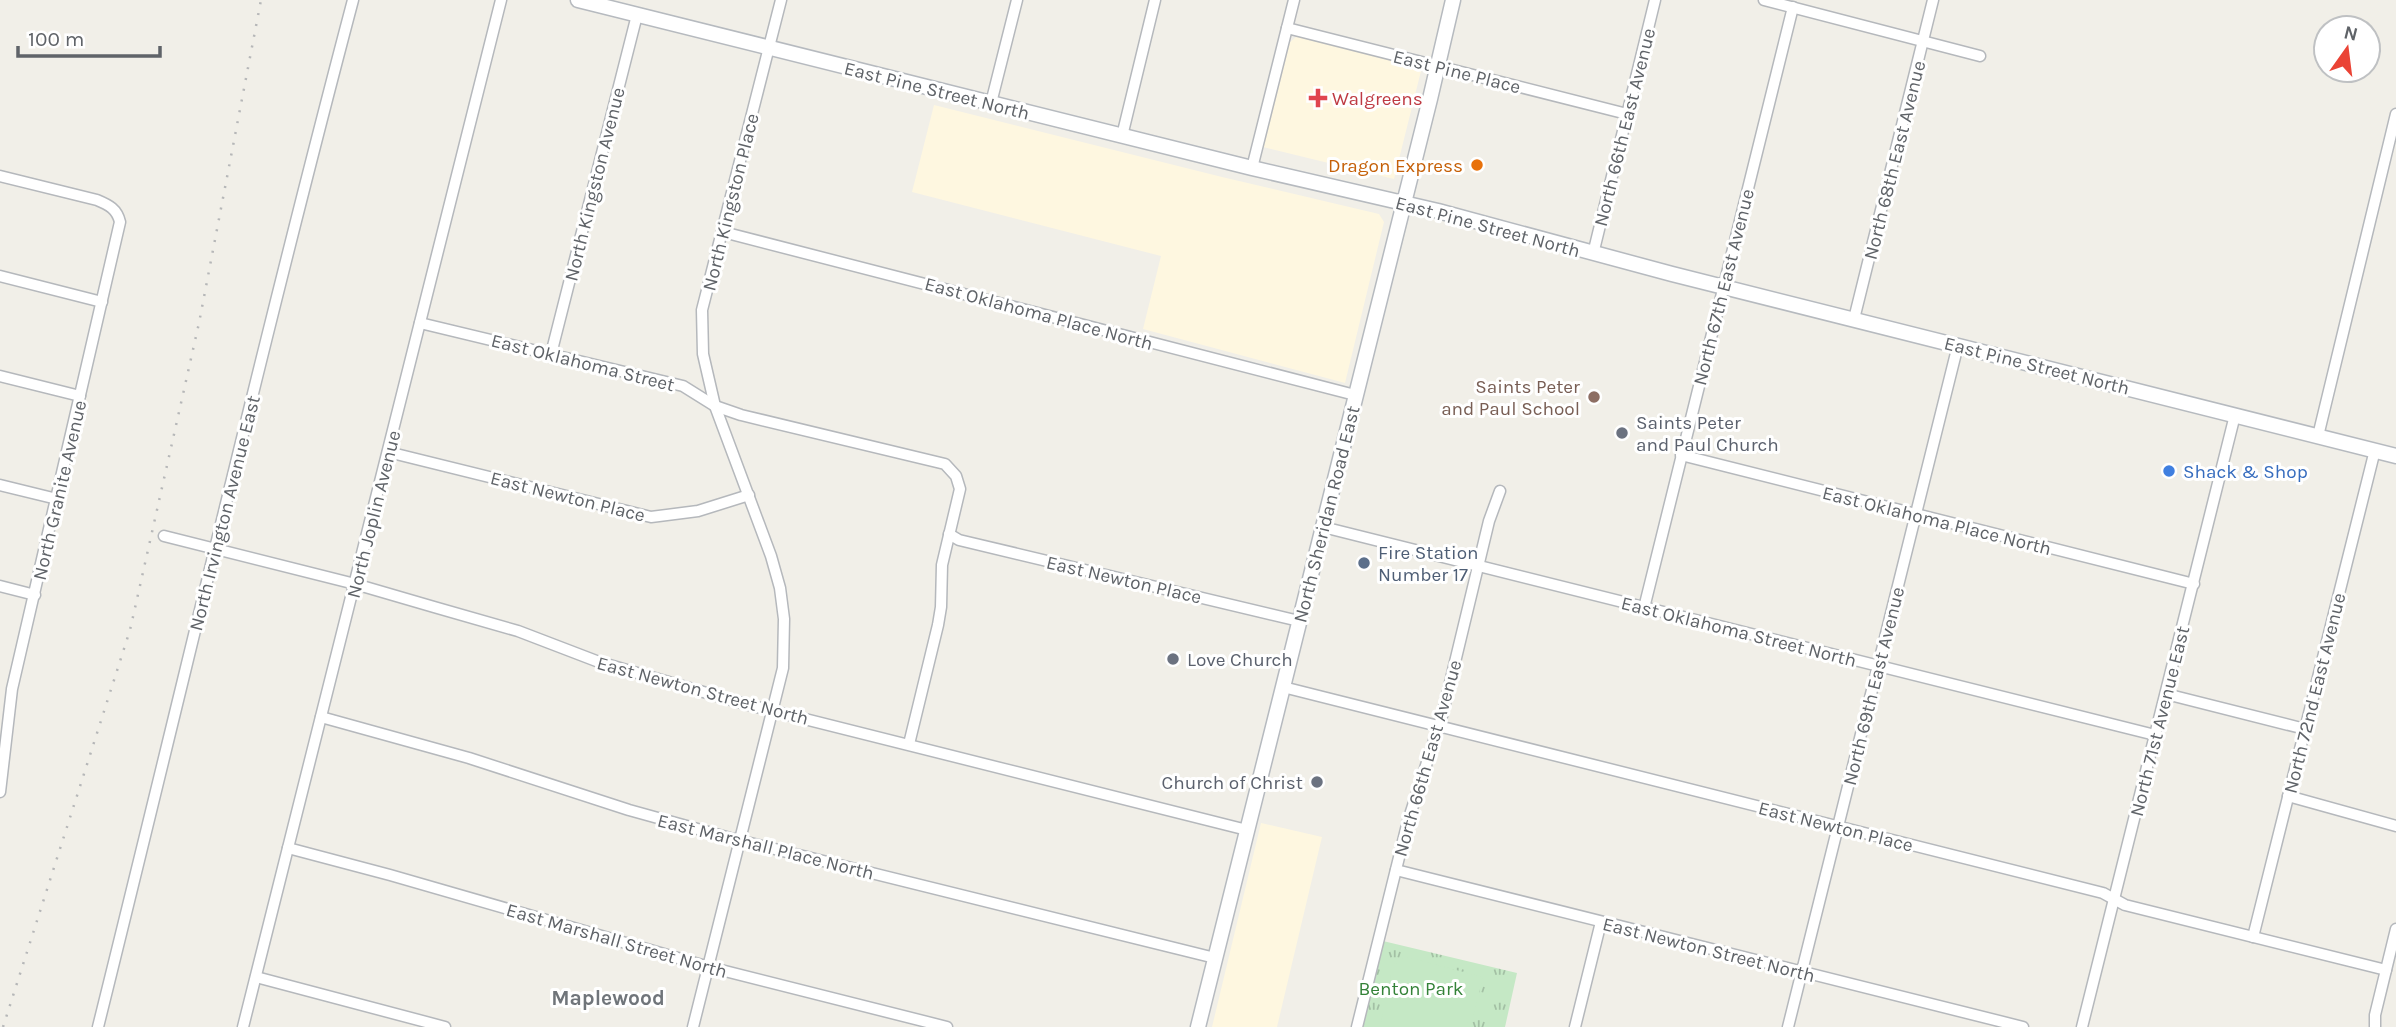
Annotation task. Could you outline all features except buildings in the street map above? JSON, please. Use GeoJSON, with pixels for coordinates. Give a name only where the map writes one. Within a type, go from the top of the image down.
{"type":"FeatureCollection","features":[{"type":"Feature","properties":{"kind":"main road","name":"East Pine Street North"},"geometry":{"type":"LineString","coordinates":[[578,0],[632,9],[769,47],[1500,227],[1593,254],[2396,456]]}},
{"type":"Feature","properties":{"kind":"main road","name":"North Sheridan Road East"},"geometry":{"type":"LineString","coordinates":[[1198,1027],[1453,0]]}},
{"type":"Feature","properties":{"kind":"street","name":"North Irvington Avenue East"},"geometry":{"type":"LineString","coordinates":[[97,1027],[288,248],[353,0]]}},
{"type":"Feature","properties":{"kind":"street","name":"North Joplin Avenue"},"geometry":{"type":"LineString","coordinates":[[243,1027],[501,0]]}},
{"type":"Feature","properties":{"kind":"street","name":"North Kingston Place"},"geometry":{"type":"LineString","coordinates":[[693,1027],[783,668],[784,619],[780,589],[771,556],[715,405],[703,354],[702,310],[781,0]]}},
{"type":"Feature","properties":{"kind":"street"},"geometry":{"type":"LineString","coordinates":[[991,103],[1017,0]]}},
{"type":"Feature","properties":{"kind":"street"},"geometry":{"type":"LineString","coordinates":[[1122,136],[1155,0]]}},
{"type":"Feature","properties":{"kind":"street"},"geometry":{"type":"LineString","coordinates":[[1252,168],[1294,0]]}},
{"type":"Feature","properties":{"kind":"street","name":"North 66th East Avenue"},"geometry":{"type":"LineString","coordinates":[[1593,254],[1655,0]]}},
{"type":"Feature","properties":{"kind":"street"},"geometry":{"type":"LineString","coordinates":[[1764,0],[1980,55]]}},
{"type":"Feature","properties":{"kind":"street","name":"North 68th East Avenue"},"geometry":{"type":"LineString","coordinates":[[1854,319],[1933,0]]}},
{"type":"Feature","properties":{"kind":"street","name":"North 67th East Avenue"},"geometry":{"type":"LineString","coordinates":[[1644,608],[1793,7]]}},
{"type":"Feature","properties":{"kind":"street","name":"North Kingston Avenue"},"geometry":{"type":"LineString","coordinates":[[551,354],[632,9]]}},
{"type":"Feature","properties":{"kind":"street","name":"East Pine Place"},"geometry":{"type":"LineString","coordinates":[[1287,28],[1627,114]]}},
{"type":"Feature","properties":{"kind":"street"},"geometry":{"type":"LineString","coordinates":[[2318,436],[2396,114]]}},
{"type":"Feature","properties":{"kind":"street","name":"North Granite Avenue"},"geometry":{"type":"LineString","coordinates":[[0,176],[97,200],[118,213],[120,222],[12,689],[0,792]]}},
{"type":"Feature","properties":{"kind":"street","name":"East Oklahoma Place North"},"geometry":{"type":"LineString","coordinates":[[723,232],[1355,395]]}},
{"type":"Feature","properties":{"kind":"street"},"geometry":{"type":"LineString","coordinates":[[0,276],[102,302]]}},
{"type":"Feature","properties":{"kind":"street","name":"East Oklahoma Street"},"geometry":{"type":"LineString","coordinates":[[421,323],[683,386],[715,405],[741,415],[945,464],[956,477],[960,489],[949,534]]}},
{"type":"Feature","properties":{"kind":"street","name":"North 69th East Avenue"},"geometry":{"type":"LineString","coordinates":[[1788,1027],[1958,345]]}},
{"type":"Feature","properties":{"kind":"street"},"geometry":{"type":"LineString","coordinates":[[0,376],[80,396]]}},
{"type":"Feature","properties":{"kind":"street","name":"North 71st Avenue East"},"geometry":{"type":"LineString","coordinates":[[2082,1027],[2235,415]]}},
{"type":"Feature","properties":{"kind":"street","name":"North 72nd East Avenue"},"geometry":{"type":"LineString","coordinates":[[2253,937],[2375,450]]}},
{"type":"Feature","properties":{"kind":"street","name":"East Newton Place"},"geometry":{"type":"LineString","coordinates":[[388,452],[651,517],[698,511],[749,495]]}},
{"type":"Feature","properties":{"kind":"street","name":"East Oklahoma Place North"},"geometry":{"type":"LineString","coordinates":[[1681,455],[2194,584]]}},
{"type":"Feature","properties":{"kind":"street"},"geometry":{"type":"LineString","coordinates":[[0,485],[57,499]]}},
{"type":"Feature","properties":{"kind":"street","name":"North 66th East Avenue"},"geometry":{"type":"LineString","coordinates":[[1357,1027],[1396,870],[1438,726],[1489,521],[1500,491]]}},
{"type":"Feature","properties":{"kind":"street","name":"East Oklahoma Street North"},"geometry":{"type":"LineString","coordinates":[[1322,527],[2155,735]]}},
{"type":"Feature","properties":{"kind":"street"},"geometry":{"type":"LineString","coordinates":[[909,744],[938,625],[942,565],[949,534]]}},
{"type":"Feature","properties":{"kind":"street","name":"East Newton Place"},"geometry":{"type":"LineString","coordinates":[[949,534],[959,540],[1299,621]]}},
{"type":"Feature","properties":{"kind":"street","name":"East Newton Street North"},"geometry":{"type":"LineString","coordinates":[[164,536],[355,584],[517,631],[599,662],[773,711],[1247,830]]}},
{"type":"Feature","properties":{"kind":"street"},"geometry":{"type":"LineString","coordinates":[[0,586],[35,595]]}},
{"type":"Feature","properties":{"kind":"street"},"geometry":{"type":"LineString","coordinates":[[0,686],[12,689]]}},
{"type":"Feature","properties":{"kind":"street","name":"East Newton Place"},"geometry":{"type":"LineString","coordinates":[[1283,687],[2103,893],[2125,905],[2386,970]]}},
{"type":"Feature","properties":{"kind":"street"},"geometry":{"type":"LineString","coordinates":[[2166,694],[2305,729]]}},
{"type":"Feature","properties":{"kind":"street","name":"East Marshall Place North"},"geometry":{"type":"LineString","coordinates":[[321,717],[469,758],[629,810],[740,840],[1215,958]]}},
{"type":"Feature","properties":{"kind":"street"},"geometry":{"type":"LineString","coordinates":[[2288,796],[2396,826]]}},
{"type":"Feature","properties":{"kind":"street","name":"East Marshall Street North"},"geometry":{"type":"LineString","coordinates":[[288,848],[709,967],[947,1027]]}},
{"type":"Feature","properties":{"kind":"street","name":"East Newton Street North"},"geometry":{"type":"LineString","coordinates":[[1396,870],[2023,1027]]}},
{"type":"Feature","properties":{"kind":"street"},"geometry":{"type":"LineString","coordinates":[[1575,1027],[1601,922]]}},
{"type":"Feature","properties":{"kind":"street"},"geometry":{"type":"LineString","coordinates":[[2375,1027],[2375,1015],[2396,929]]}},
{"type":"Feature","properties":{"kind":"street"},"geometry":{"type":"LineString","coordinates":[[256,977],[446,1027]]}},
{"type":"Feature","properties":{"kind":"shaded area"},"geometry":{"type":"Polygon","coordinates":[[[1301,36],[1422,67],[1394,179],[1263,147],[1289,43],[1301,36]]]}},
{"type":"Feature","properties":{"kind":"shaded area"},"geometry":{"type":"Polygon","coordinates":[[[934,105],[1379,214],[1384,222],[1345,383],[1143,329],[1161,256],[912,192],[934,105]]]}},
{"type":"Feature","properties":{"kind":"shaded area"},"geometry":{"type":"Polygon","coordinates":[[[1261,823],[1322,837],[1277,1027],[1212,1027],[1261,823]]]}},
{"type":"Feature","properties":{"kind":"green space","name":"Benton Park"},"geometry":{"type":"Polygon","coordinates":[[[1383,941],[1517,973],[1505,1027],[1361,1027],[1383,941]]]}},
{"type":"Feature","properties":{"kind":"green space"},"geometry":{"type":"Polygon","coordinates":[[[1406,957],[1483,977],[1474,1014],[1464,1027],[1380,1027],[1393,965],[1406,957]]]}},
{"type":"Feature","properties":{"kind":"railway"},"geometry":{"type":"LineString","coordinates":[[3,1027],[130,630],[199,323],[261,0]]}},
{"type":"Feature","properties":{"kind":"place","name":"Walgreens"},"geometry":{"type":"Point","coordinates":[1318,98]}},
{"type":"Feature","properties":{"kind":"place","name":"Dragon Express"},"geometry":{"type":"Point","coordinates":[1477,165]}},
{"type":"Feature","properties":{"kind":"place","name":"Saints Peter and Paul School"},"geometry":{"type":"Point","coordinates":[1594,397]}},
{"type":"Feature","properties":{"kind":"place","name":"Saints Peter and Paul Church"},"geometry":{"type":"Point","coordinates":[1622,433]}},
{"type":"Feature","properties":{"kind":"place","name":"Shack & Shop"},"geometry":{"type":"Point","coordinates":[2169,471]}},
{"type":"Feature","properties":{"kind":"place","name":"Fire Station Number 17"},"geometry":{"type":"Point","coordinates":[1364,563]}},
{"type":"Feature","properties":{"kind":"place","name":"Love Church"},"geometry":{"type":"Point","coordinates":[1173,659]}},
{"type":"Feature","properties":{"kind":"place","name":"Church of Christ"},"geometry":{"type":"Point","coordinates":[1317,782]}},
{"type":"Feature","properties":{"kind":"district","name":"Maplewood"},"geometry":{"type":"Point","coordinates":[608,998]}}]}
